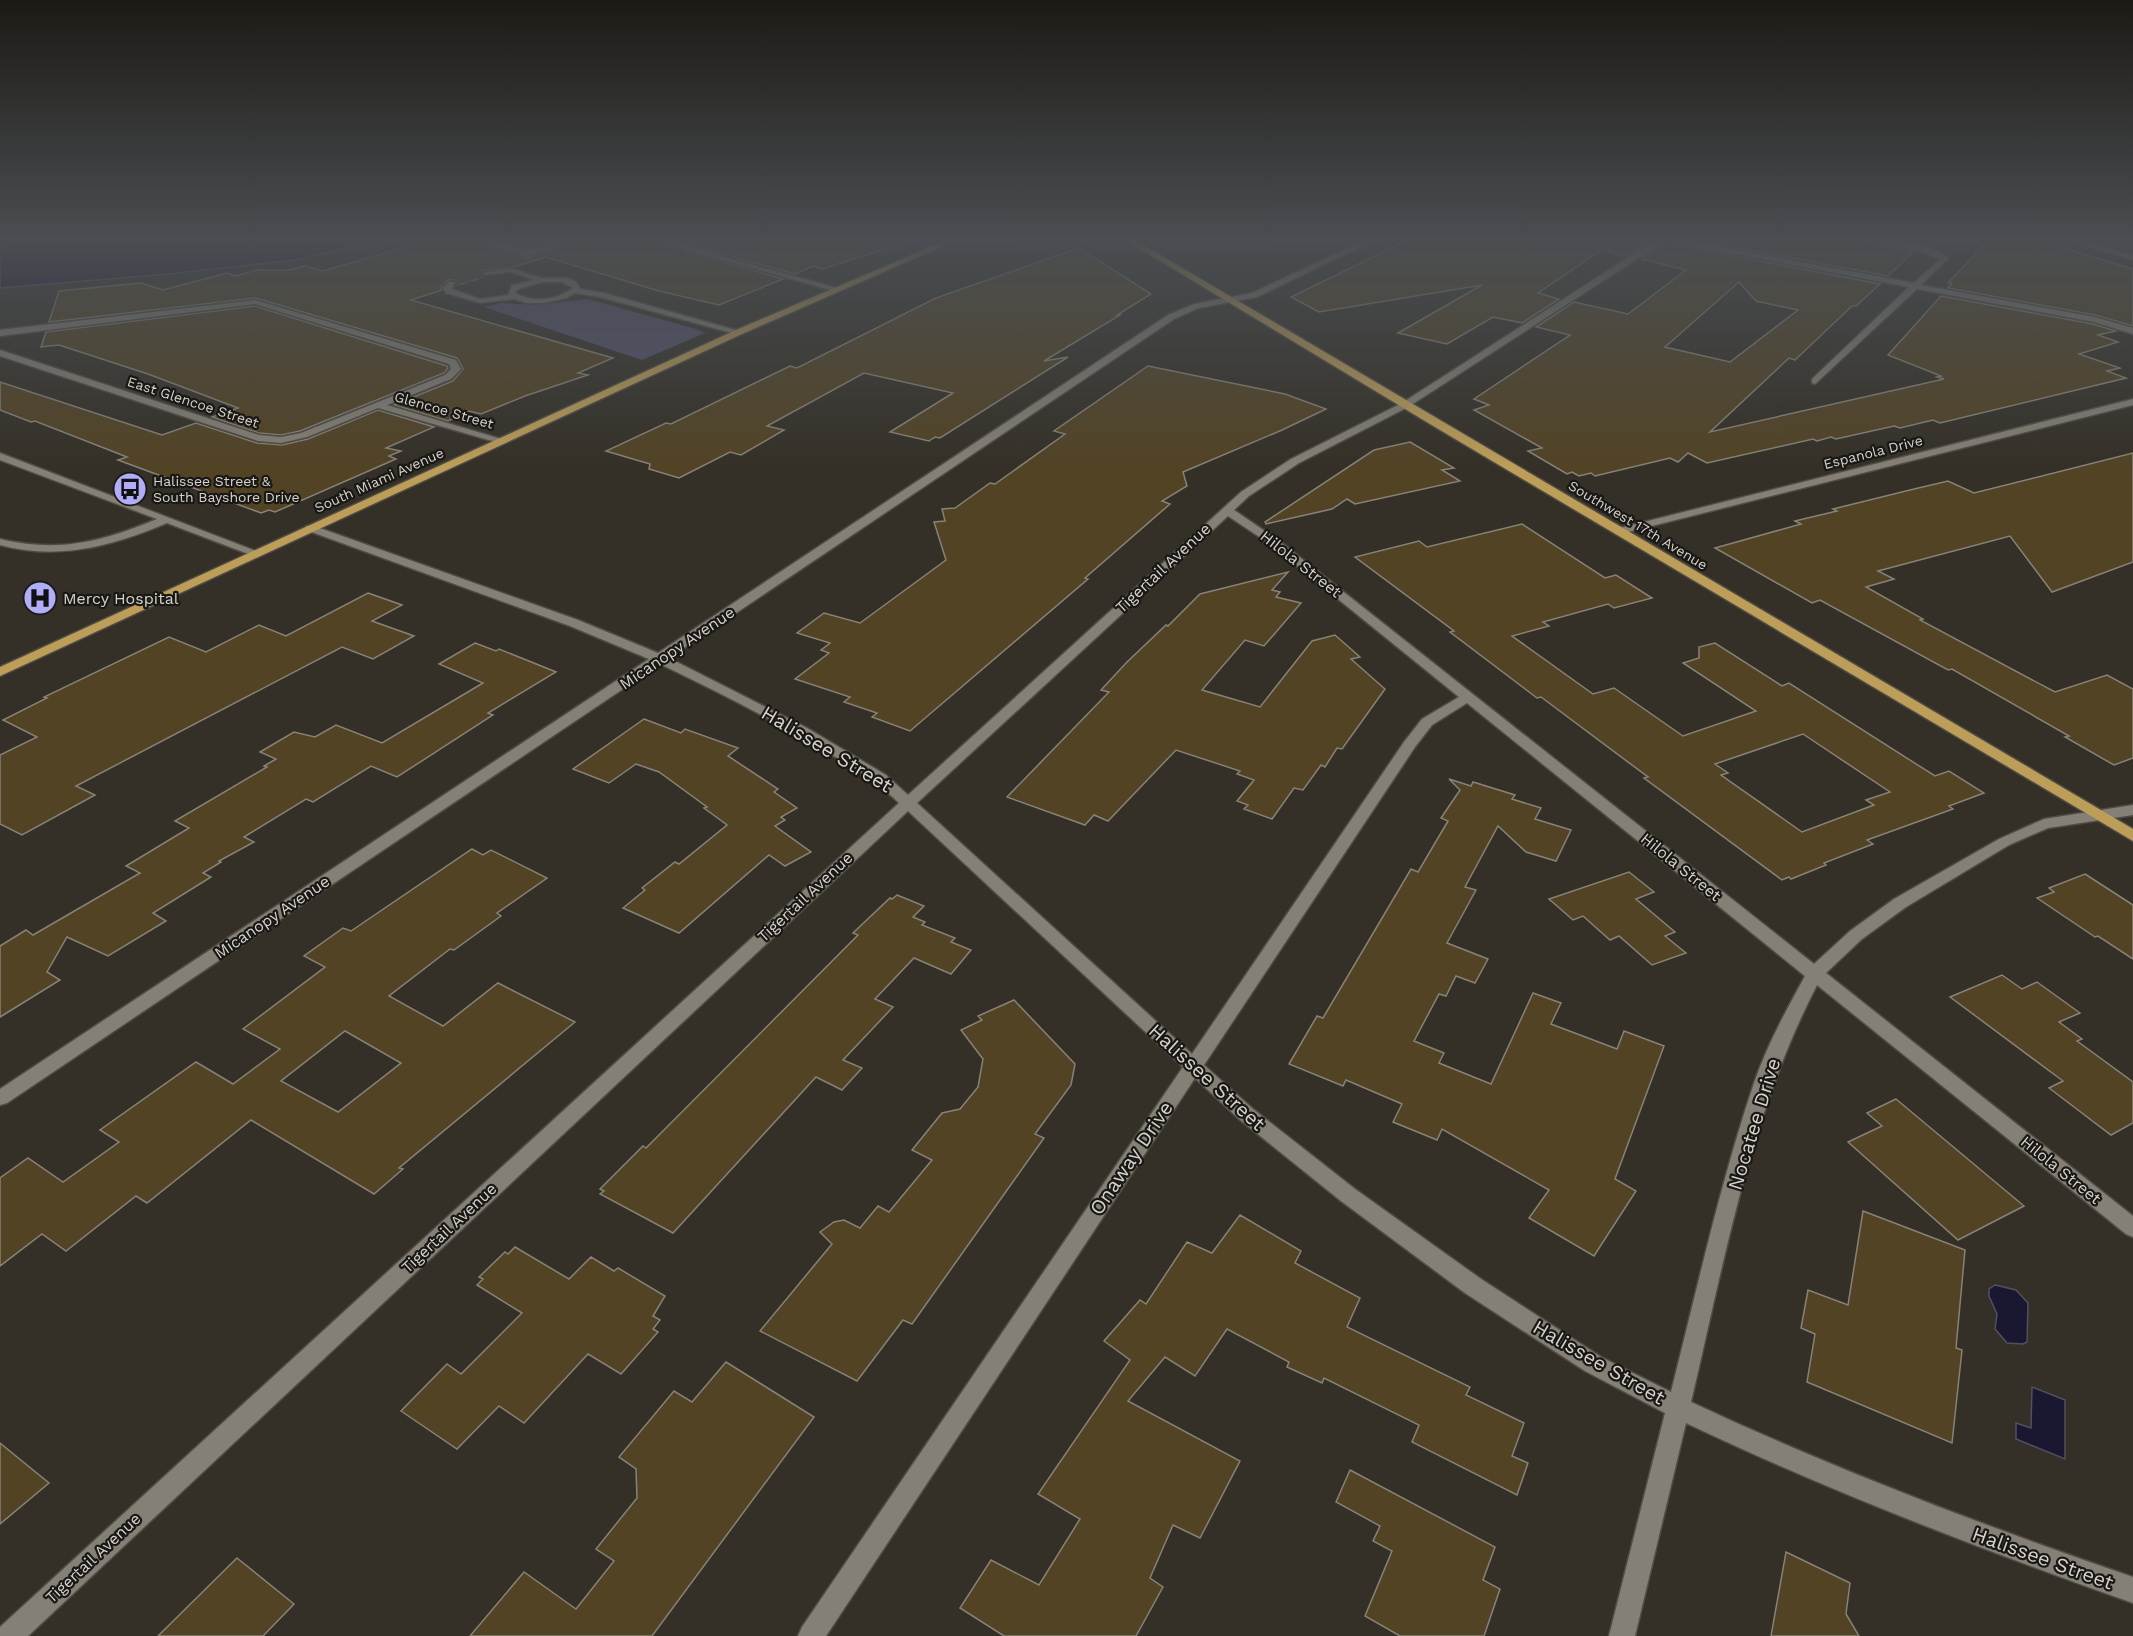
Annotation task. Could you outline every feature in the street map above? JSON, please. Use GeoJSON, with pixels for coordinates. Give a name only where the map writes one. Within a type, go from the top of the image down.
{"type":"FeatureCollection","features":[{"type":"Feature","properties":{"kind":"main road","name":"South Miami Avenue"},"geometry":{"type":"LineString","coordinates":[[0,672],[777,315]]}},
{"type":"Feature","properties":{"kind":"main road","name":"Southwest 17th Avenue"},"geometry":{"type":"LineString","coordinates":[[1257,315],[2133,837]]}},
{"type":"Feature","properties":{"kind":"street","name":"East Glencoe Street"},"geometry":{"type":"LineString","coordinates":[[0,333],[142,315]]}},
{"type":"Feature","properties":{"kind":"street","name":"East Glencoe Street"},"geometry":{"type":"LineString","coordinates":[[0,353],[265,440],[281,440],[304,435],[447,377],[456,369],[455,363],[295,315]]}},
{"type":"Feature","properties":{"kind":"street"},"geometry":{"type":"LineString","coordinates":[[677,315],[739,332]]}},
{"type":"Feature","properties":{"kind":"street","name":"Micanopy Avenue"},"geometry":{"type":"LineString","coordinates":[[0,1098],[1175,315]]}},
{"type":"Feature","properties":{"kind":"street","name":"Tigertail Avenue"},"geometry":{"type":"LineString","coordinates":[[9,1636],[1226,510],[1245,494],[1294,461],[1405,405],[1545,315]]}},
{"type":"Feature","properties":{"kind":"street"},"geometry":{"type":"LineString","coordinates":[[1815,381],[1883,315]]}},
{"type":"Feature","properties":{"kind":"street"},"geometry":{"type":"LineString","coordinates":[[2071,315],[2133,331]]}},
{"type":"Feature","properties":{"kind":"street","name":"Espanola Drive"},"geometry":{"type":"LineString","coordinates":[[1620,531],[2133,402]]}},
{"type":"Feature","properties":{"kind":"street","name":"Glencoe Street"},"geometry":{"type":"LineString","coordinates":[[377,405],[503,441]]}},
{"type":"Feature","properties":{"kind":"street"},"geometry":{"type":"LineString","coordinates":[[0,456],[255,553]]}},
{"type":"Feature","properties":{"kind":"street","name":"Hilola Street"},"geometry":{"type":"LineString","coordinates":[[1226,510],[1274,542],[2133,1228]]}},
{"type":"Feature","properties":{"kind":"street"},"geometry":{"type":"LineString","coordinates":[[4,546],[40,551],[74,548],[117,537],[167,519]]}},
{"type":"Feature","properties":{"kind":"street","name":"Halissee Street"},"geometry":{"type":"LineString","coordinates":[[310,528],[574,623],[661,659],[735,695],[881,778],[1246,1114],[1348,1195],[1473,1286],[1593,1364],[1783,1457],[1981,1537],[2133,1590]]}},
{"type":"Feature","properties":{"kind":"street","name":"Onaway Drive"},"geometry":{"type":"LineString","coordinates":[[812,1636],[1418,732],[1437,715],[1468,696]]}},
{"type":"Feature","properties":{"kind":"street","name":"Nocatee Drive"},"geometry":{"type":"LineString","coordinates":[[1622,1636],[1724,1221],[1764,1082],[1785,1030],[1815,973],[1856,935],[1900,903],[1960,866],[2044,824],[2133,810]]}},
{"type":"Feature","properties":{"kind":"shaded area"},"geometry":{"type":"Polygon","coordinates":[[[509,315],[647,315],[705,333],[642,360],[509,315]]]}},
{"type":"Feature","properties":{"kind":"shaded area"},"geometry":{"type":"Polygon","coordinates":[[[1995,1285],[2016,1290],[2028,1303],[2027,1342],[2007,1343],[1995,1329],[1997,1314],[1989,1296],[1989,1289],[1995,1285]]]}},
{"type":"Feature","properties":{"kind":"shaded area"},"geometry":{"type":"Polygon","coordinates":[[[2032,1387],[2065,1400],[2065,1459],[2016,1439],[2016,1423],[2031,1428],[2032,1387]]]}},
{"type":"Feature","properties":{"kind":"building"},"geometry":{"type":"Polygon","coordinates":[[[51,315],[106,315],[49,322],[51,315]]]}},
{"type":"Feature","properties":{"kind":"building"},"geometry":{"type":"Polygon","coordinates":[[[180,315],[285,315],[448,368],[444,373],[300,431],[281,435],[259,433],[212,417],[238,408],[148,374],[59,345],[41,347],[46,332],[180,315]]]}},
{"type":"Feature","properties":{"kind":"building"},"geometry":{"type":"Polygon","coordinates":[[[314,315],[464,315],[613,358],[578,373],[588,375],[525,396],[481,414],[469,411],[448,421],[394,405],[453,381],[463,369],[457,358],[314,315]]]}},
{"type":"Feature","properties":{"kind":"building"},"geometry":{"type":"Polygon","coordinates":[[[902,315],[1119,315],[1044,361],[1068,357],[940,438],[935,437],[929,441],[890,432],[953,393],[864,373],[767,426],[784,430],[741,455],[730,452],[679,478],[649,469],[650,464],[606,451],[666,423],[671,424],[790,366],[797,368],[902,315]]]}},
{"type":"Feature","properties":{"kind":"building"},"geometry":{"type":"Polygon","coordinates":[[[1429,315],[1534,315],[1522,323],[1493,317],[1447,344],[1398,333],[1429,315]]]}},
{"type":"Feature","properties":{"kind":"building"},"geometry":{"type":"Polygon","coordinates":[[[1554,315],[1701,315],[1665,347],[1730,362],[1791,315],[1842,315],[1795,360],[1789,358],[1710,432],[1944,379],[1888,355],[1924,315],[2046,315],[2093,324],[2116,331],[2098,335],[2118,342],[2079,354],[2120,368],[2107,371],[2126,378],[1940,423],[1933,420],[1836,439],[1831,437],[1817,441],[1813,439],[1707,463],[1688,453],[1678,462],[1670,458],[1595,476],[1591,473],[1579,476],[1572,472],[1567,474],[1528,451],[1542,448],[1474,410],[1489,405],[1474,399],[1570,335],[1536,327],[1554,315]]]}},
{"type":"Feature","properties":{"kind":"building"},"geometry":{"type":"Polygon","coordinates":[[[2096,315],[2133,315],[2133,326],[2096,315]]]}},
{"type":"Feature","properties":{"kind":"building"},"geometry":{"type":"Polygon","coordinates":[[[1148,366],[1285,394],[1326,409],[1183,472],[1187,486],[1162,501],[1170,504],[1085,578],[1088,579],[910,731],[872,717],[877,713],[844,702],[850,697],[795,679],[829,653],[821,650],[830,643],[797,633],[824,613],[860,623],[946,560],[934,522],[945,521],[942,509],[955,508],[990,483],[995,484],[1065,434],[1054,431],[1148,366]]]}},
{"type":"Feature","properties":{"kind":"building"},"geometry":{"type":"Polygon","coordinates":[[[0,382],[162,435],[196,423],[257,443],[282,445],[308,439],[378,410],[434,427],[386,448],[401,451],[389,456],[396,459],[275,512],[269,510],[261,513],[118,460],[127,457],[35,421],[31,422],[0,410],[0,382]]]}},
{"type":"Feature","properties":{"kind":"building"},"geometry":{"type":"Polygon","coordinates":[[[1410,442],[1454,468],[1442,470],[1460,481],[1355,504],[1347,499],[1332,509],[1266,524],[1265,522],[1374,450],[1410,442]]]}},
{"type":"Feature","properties":{"kind":"building"},"geometry":{"type":"Polygon","coordinates":[[[2133,453],[2133,562],[2052,592],[2010,536],[1878,571],[1894,579],[1866,587],[1923,619],[1920,620],[2055,692],[2107,675],[2133,689],[2133,758],[2114,765],[2065,737],[2069,736],[1952,669],[1948,670],[1820,600],[1812,603],[1715,548],[1801,524],[1795,521],[1837,511],[1833,509],[1948,481],[1974,493],[2133,453]]]}},
{"type":"Feature","properties":{"kind":"building"},"geometry":{"type":"Polygon","coordinates":[[[1522,524],[1605,578],[1616,575],[1652,598],[1614,608],[1608,604],[1543,622],[1549,626],[1512,636],[1593,694],[1614,688],[1683,736],[1756,711],[1683,663],[1699,658],[1699,647],[1715,643],[1782,686],[1789,683],[1935,776],[1949,771],[1984,793],[1949,806],[1953,809],[1867,840],[1873,844],[1824,863],[1826,865],[1791,879],[1789,877],[1782,880],[1644,778],[1648,777],[1541,697],[1537,698],[1450,632],[1454,631],[1355,557],[1419,541],[1427,547],[1522,524]],[[1803,734],[1715,764],[1728,773],[1721,775],[1802,832],[1874,805],[1866,800],[1890,792],[1803,734]]]}},
{"type":"Feature","properties":{"kind":"building"},"geometry":{"type":"Polygon","coordinates":[[[1288,572],[1272,590],[1280,592],[1276,597],[1301,603],[1264,646],[1245,640],[1202,690],[1260,707],[1312,641],[1335,635],[1360,657],[1351,659],[1385,689],[1342,749],[1337,748],[1325,767],[1321,765],[1303,790],[1294,788],[1272,819],[1244,809],[1248,805],[1237,801],[1254,780],[1237,774],[1240,771],[1176,750],[1108,821],[1094,815],[1085,825],[1007,797],[1109,692],[1101,690],[1127,662],[1200,594],[1288,572]]]}},
{"type":"Feature","properties":{"kind":"building"},"geometry":{"type":"Polygon","coordinates":[[[368,593],[402,605],[372,621],[414,636],[373,659],[342,647],[76,786],[95,795],[22,835],[0,824],[0,755],[37,737],[3,720],[47,698],[44,697],[169,637],[206,652],[259,625],[286,636],[368,593]]]}},
{"type":"Feature","properties":{"kind":"building"},"geometry":{"type":"Polygon","coordinates":[[[475,643],[496,651],[499,649],[556,672],[488,713],[493,715],[397,777],[371,766],[313,802],[306,799],[244,837],[254,842],[219,861],[221,862],[203,873],[211,877],[153,913],[166,921],[108,956],[67,937],[47,972],[60,980],[0,1017],[0,946],[26,930],[33,935],[140,873],[126,866],[189,828],[175,821],[267,767],[264,766],[276,759],[260,752],[294,732],[315,737],[336,725],[382,743],[483,683],[439,664],[475,643]]]}},
{"type":"Feature","properties":{"kind":"building"},"geometry":{"type":"Polygon","coordinates":[[[644,719],[681,733],[685,729],[738,748],[728,756],[778,789],[774,792],[797,808],[781,817],[785,820],[775,826],[811,852],[785,866],[769,855],[679,933],[623,908],[645,890],[642,888],[675,862],[679,864],[727,825],[704,808],[707,807],[659,772],[636,764],[609,783],[573,769],[644,719]]]}},
{"type":"Feature","properties":{"kind":"building"},"geometry":{"type":"Polygon","coordinates":[[[1449,779],[1471,786],[1473,782],[1515,795],[1512,799],[1541,808],[1535,819],[1571,830],[1556,861],[1526,852],[1498,826],[1465,887],[1476,890],[1447,943],[1488,959],[1475,983],[1456,976],[1446,996],[1439,994],[1414,1041],[1444,1053],[1439,1063],[1491,1084],[1533,993],[1561,1003],[1551,1024],[1617,1049],[1624,1031],[1664,1046],[1615,1179],[1636,1191],[1594,1256],[1529,1218],[1549,1190],[1442,1129],[1437,1140],[1393,1122],[1402,1104],[1346,1080],[1343,1086],[1289,1064],[1317,1016],[1323,1018],[1411,869],[1418,872],[1448,821],[1441,818],[1460,790],[1449,779]]]}},
{"type":"Feature","properties":{"kind":"building"},"geometry":{"type":"Polygon","coordinates":[[[472,849],[483,855],[491,850],[547,878],[497,913],[501,916],[454,950],[450,949],[389,996],[443,1026],[498,983],[575,1022],[399,1168],[403,1169],[374,1194],[251,1120],[147,1203],[136,1196],[66,1251],[42,1234],[0,1266],[0,1178],[28,1158],[63,1182],[119,1142],[100,1130],[196,1062],[233,1084],[280,1049],[243,1029],[325,967],[304,956],[343,928],[351,931],[472,849]],[[345,1031],[281,1081],[338,1112],[401,1063],[345,1031]]]}},
{"type":"Feature","properties":{"kind":"building"},"geometry":{"type":"Polygon","coordinates":[[[1629,872],[1654,892],[1636,899],[1675,932],[1665,936],[1686,953],[1652,965],[1619,936],[1610,940],[1583,916],[1573,920],[1549,899],[1629,872]]]}},
{"type":"Feature","properties":{"kind":"building"},"geometry":{"type":"Polygon","coordinates":[[[2085,874],[2133,905],[2133,959],[2098,936],[2095,937],[2037,898],[2054,892],[2049,888],[2085,874]]]}},
{"type":"Feature","properties":{"kind":"building"},"geometry":{"type":"Polygon","coordinates":[[[897,895],[924,906],[913,917],[925,922],[922,925],[955,938],[951,942],[971,950],[951,974],[914,958],[875,999],[893,1007],[843,1060],[862,1068],[842,1090],[816,1077],[673,1233],[600,1194],[604,1191],[600,1189],[643,1146],[646,1148],[858,935],[853,933],[890,898],[897,895]]]}},
{"type":"Feature","properties":{"kind":"building"},"geometry":{"type":"Polygon","coordinates":[[[2002,975],[2022,989],[2037,982],[2080,1013],[2059,1022],[2082,1039],[2077,1041],[2133,1082],[2133,1123],[2111,1135],[2049,1088],[2063,1081],[1950,997],[2002,975]]]}},
{"type":"Feature","properties":{"kind":"building"},"geometry":{"type":"Polygon","coordinates":[[[1014,1000],[1075,1064],[1071,1085],[1035,1134],[1044,1138],[912,1324],[903,1320],[857,1381],[760,1331],[832,1244],[820,1232],[834,1222],[844,1220],[860,1228],[878,1206],[889,1212],[932,1160],[912,1150],[942,1113],[960,1109],[978,1087],[983,1059],[961,1030],[982,1020],[978,1016],[1014,1000]]]}},
{"type":"Feature","properties":{"kind":"building"},"geometry":{"type":"Polygon","coordinates":[[[1896,1099],[2024,1206],[1958,1240],[1848,1142],[1882,1126],[1867,1113],[1896,1099]]]}},
{"type":"Feature","properties":{"kind":"building"},"geometry":{"type":"Polygon","coordinates":[[[1863,1211],[1965,1250],[1956,1348],[1962,1350],[1952,1443],[1807,1382],[1815,1334],[1801,1328],[1808,1290],[1848,1305],[1863,1211]]]}},
{"type":"Feature","properties":{"kind":"building"},"geometry":{"type":"Polygon","coordinates":[[[1240,1215],[1301,1251],[1295,1263],[1360,1298],[1347,1327],[1470,1387],[1466,1395],[1524,1423],[1512,1456],[1528,1463],[1517,1495],[1412,1442],[1419,1425],[1324,1378],[1322,1383],[1287,1367],[1289,1362],[1227,1329],[1195,1376],[1165,1357],[1128,1401],[1240,1461],[1200,1538],[1173,1525],[1150,1578],[1163,1587],[1136,1636],[1004,1636],[960,1608],[991,1560],[1039,1585],[1080,1519],[1038,1494],[1130,1360],[1104,1341],[1140,1300],[1146,1304],[1187,1242],[1212,1253],[1240,1215]]]}},
{"type":"Feature","properties":{"kind":"building"},"geometry":{"type":"Polygon","coordinates":[[[515,1247],[569,1279],[591,1257],[614,1271],[618,1268],[665,1296],[653,1316],[660,1320],[653,1329],[658,1332],[621,1374],[588,1354],[524,1423],[499,1406],[457,1449],[401,1411],[447,1364],[461,1374],[522,1313],[477,1285],[483,1279],[479,1277],[505,1252],[508,1254],[515,1247]]]}},
{"type":"Feature","properties":{"kind":"building"},"geometry":{"type":"Polygon","coordinates":[[[726,1362],[814,1417],[652,1636],[470,1636],[524,1572],[576,1609],[614,1561],[596,1549],[637,1498],[636,1469],[619,1457],[674,1391],[692,1402],[726,1362]]]}},
{"type":"Feature","properties":{"kind":"building"},"geometry":{"type":"Polygon","coordinates":[[[0,1443],[49,1483],[0,1524],[0,1443]]]}},
{"type":"Feature","properties":{"kind":"building"},"geometry":{"type":"Polygon","coordinates":[[[1350,1470],[1495,1547],[1483,1580],[1500,1589],[1484,1636],[1400,1636],[1365,1616],[1392,1551],[1373,1541],[1380,1526],[1336,1502],[1350,1470]]]}},
{"type":"Feature","properties":{"kind":"building"},"geometry":{"type":"Polygon","coordinates":[[[1786,1552],[1850,1583],[1846,1614],[1859,1636],[1771,1636],[1786,1552]]]}},
{"type":"Feature","properties":{"kind":"building"},"geometry":{"type":"Polygon","coordinates":[[[237,1558],[294,1604],[263,1636],[158,1636],[237,1558]]]}},
{"type":"Feature","properties":{"kind":"place","name":"Halissee Street & South Bayshore Drive"},"geometry":{"type":"Point","coordinates":[130,489]}},
{"type":"Feature","properties":{"kind":"place","name":"Mercy Hospital"},"geometry":{"type":"Point","coordinates":[40,598]}}]}
